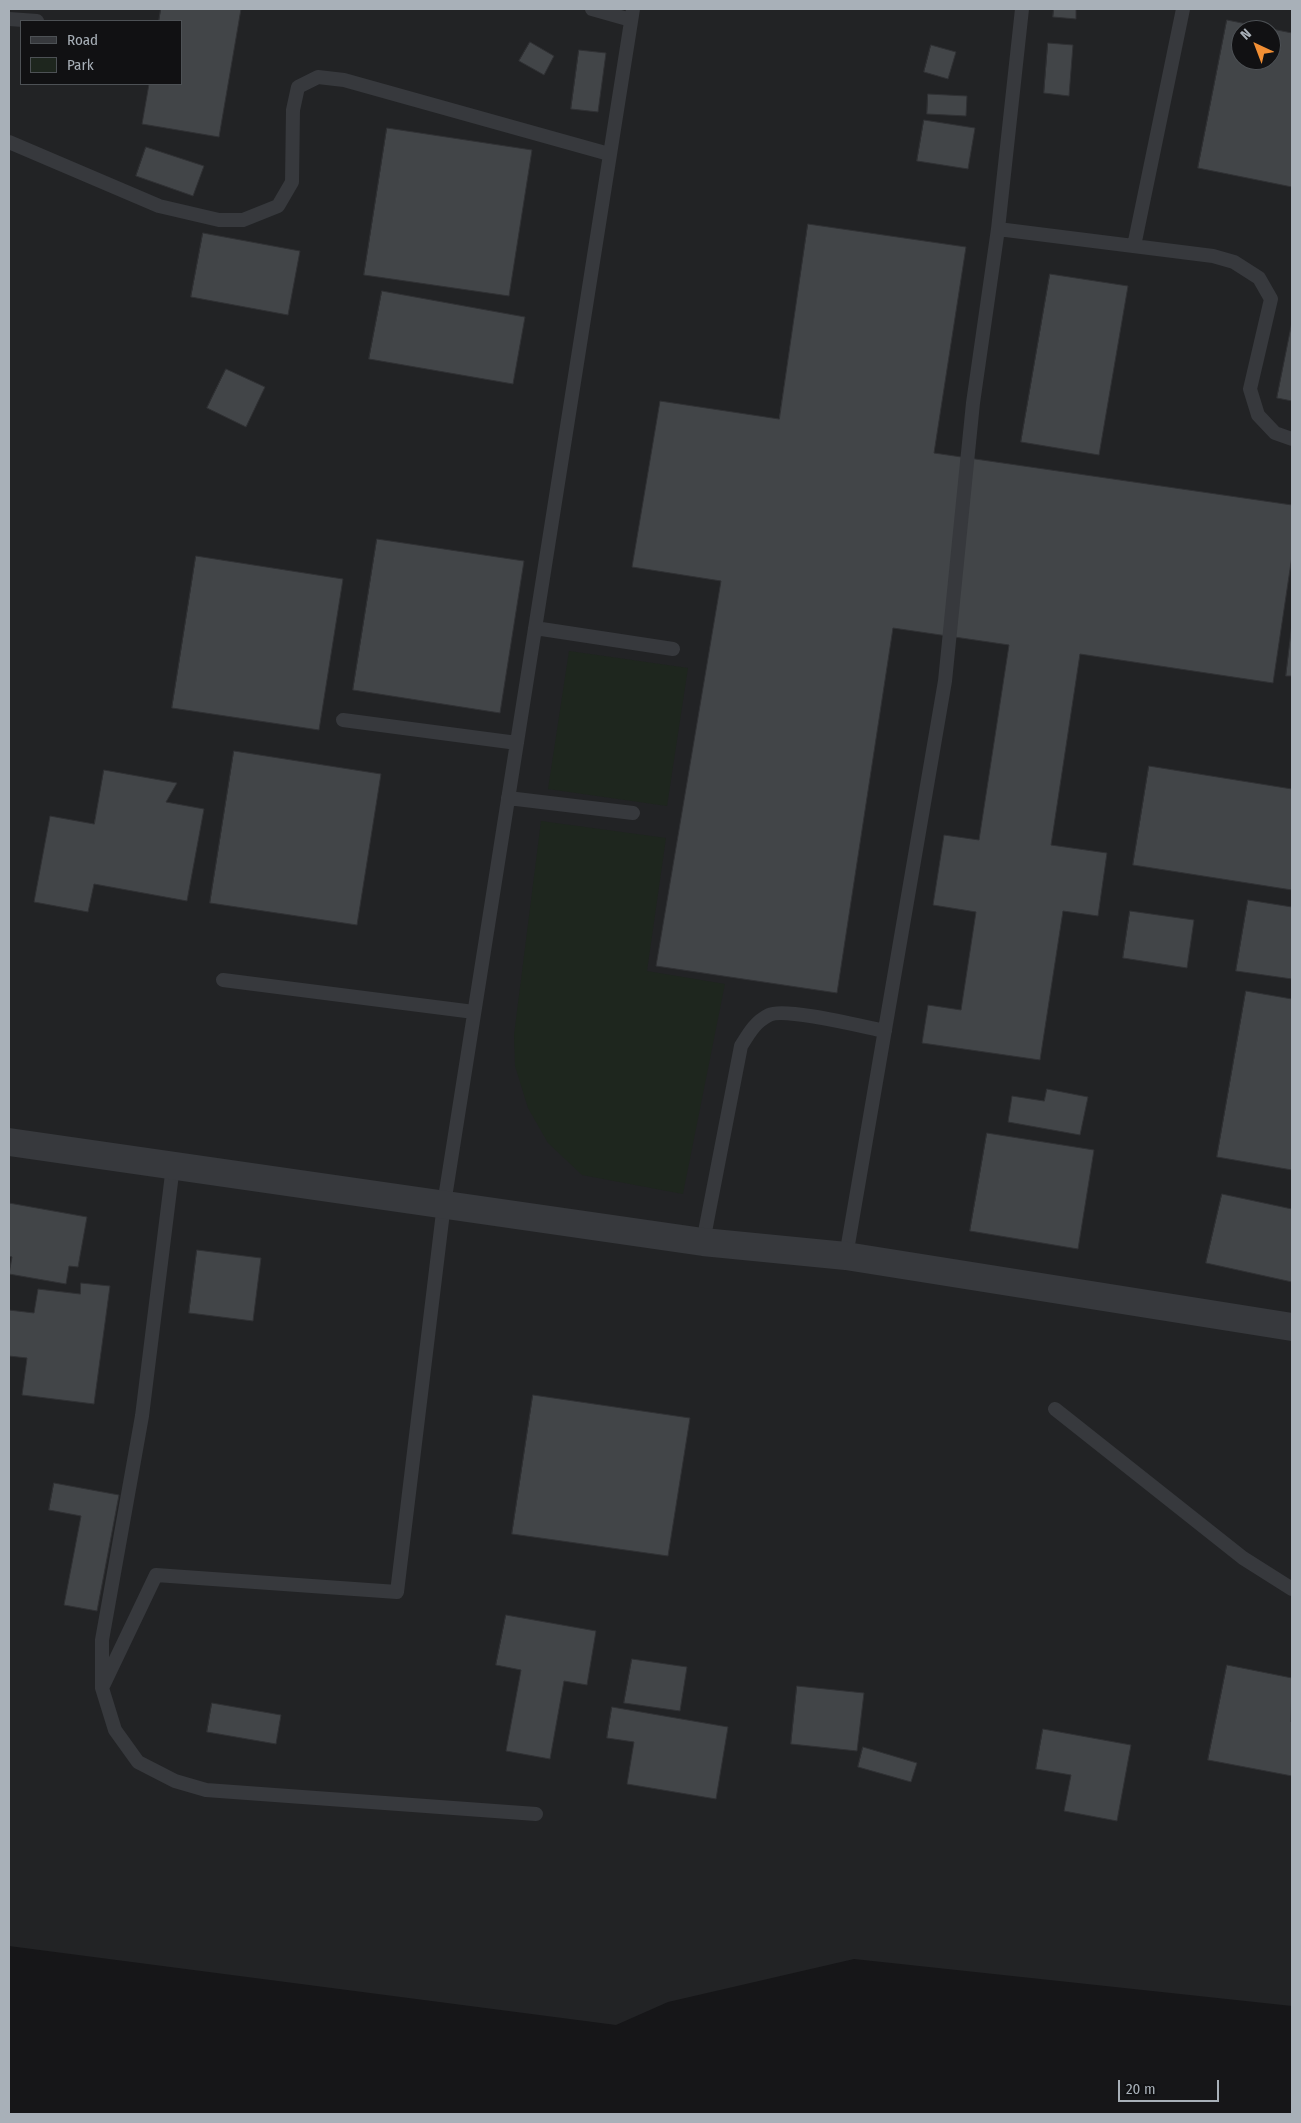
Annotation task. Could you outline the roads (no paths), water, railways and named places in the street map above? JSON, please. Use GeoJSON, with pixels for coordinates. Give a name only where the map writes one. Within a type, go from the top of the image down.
{"type":"FeatureCollection","features":[{"type":"Feature","properties":{"kind":"street"},"geometry":{"type":"LineString","coordinates":[[9,1142],[703,1242],[846,1256],[1292,1328]]}},
{"type":"Feature","properties":{"kind":"lane"},"geometry":{"type":"LineString","coordinates":[[102,1688],[156,1575],[397,1592],[444,1204],[632,14],[592,9]]}},
{"type":"Feature","properties":{"kind":"lane"},"geometry":{"type":"LineString","coordinates":[[846,1256],[945,681],[973,403],[998,229],[1022,9]]}},
{"type":"Feature","properties":{"kind":"lane"},"geometry":{"type":"LineString","coordinates":[[1134,246],[1183,9]]}},
{"type":"Feature","properties":{"kind":"lane"},"geometry":{"type":"LineString","coordinates":[[9,19],[23,20]]}},
{"type":"Feature","properties":{"kind":"lane"},"geometry":{"type":"LineString","coordinates":[[9,142],[159,206],[219,220],[243,220],[278,206],[292,182],[293,110],[298,87],[318,76],[344,80],[610,154]]}},
{"type":"Feature","properties":{"kind":"lane"},"geometry":{"type":"LineString","coordinates":[[998,229],[1213,256],[1234,262],[1259,278],[1271,299],[1250,389],[1258,415],[1275,433],[1292,439]]}},
{"type":"Feature","properties":{"kind":"lane"},"geometry":{"type":"LineString","coordinates":[[535,628],[673,649]]}},
{"type":"Feature","properties":{"kind":"lane"},"geometry":{"type":"LineString","coordinates":[[343,720],[517,743]]}},
{"type":"Feature","properties":{"kind":"lane"},"geometry":{"type":"LineString","coordinates":[[508,798],[633,813]]}},
{"type":"Feature","properties":{"kind":"lane"},"geometry":{"type":"LineString","coordinates":[[223,980],[474,1012]]}},
{"type":"Feature","properties":{"kind":"lane"},"geometry":{"type":"LineString","coordinates":[[703,1242],[742,1046],[754,1025],[772,1014],[797,1014],[885,1031]]}},
{"type":"Feature","properties":{"kind":"lane"},"geometry":{"type":"LineString","coordinates":[[173,1166],[142,1416],[102,1640],[102,1688],[114,1730],[138,1762],[175,1781],[206,1790],[536,1814]]}},
{"type":"Feature","properties":{"kind":"lane"},"geometry":{"type":"LineString","coordinates":[[1055,1409],[1243,1558],[1292,1589]]}}]}
